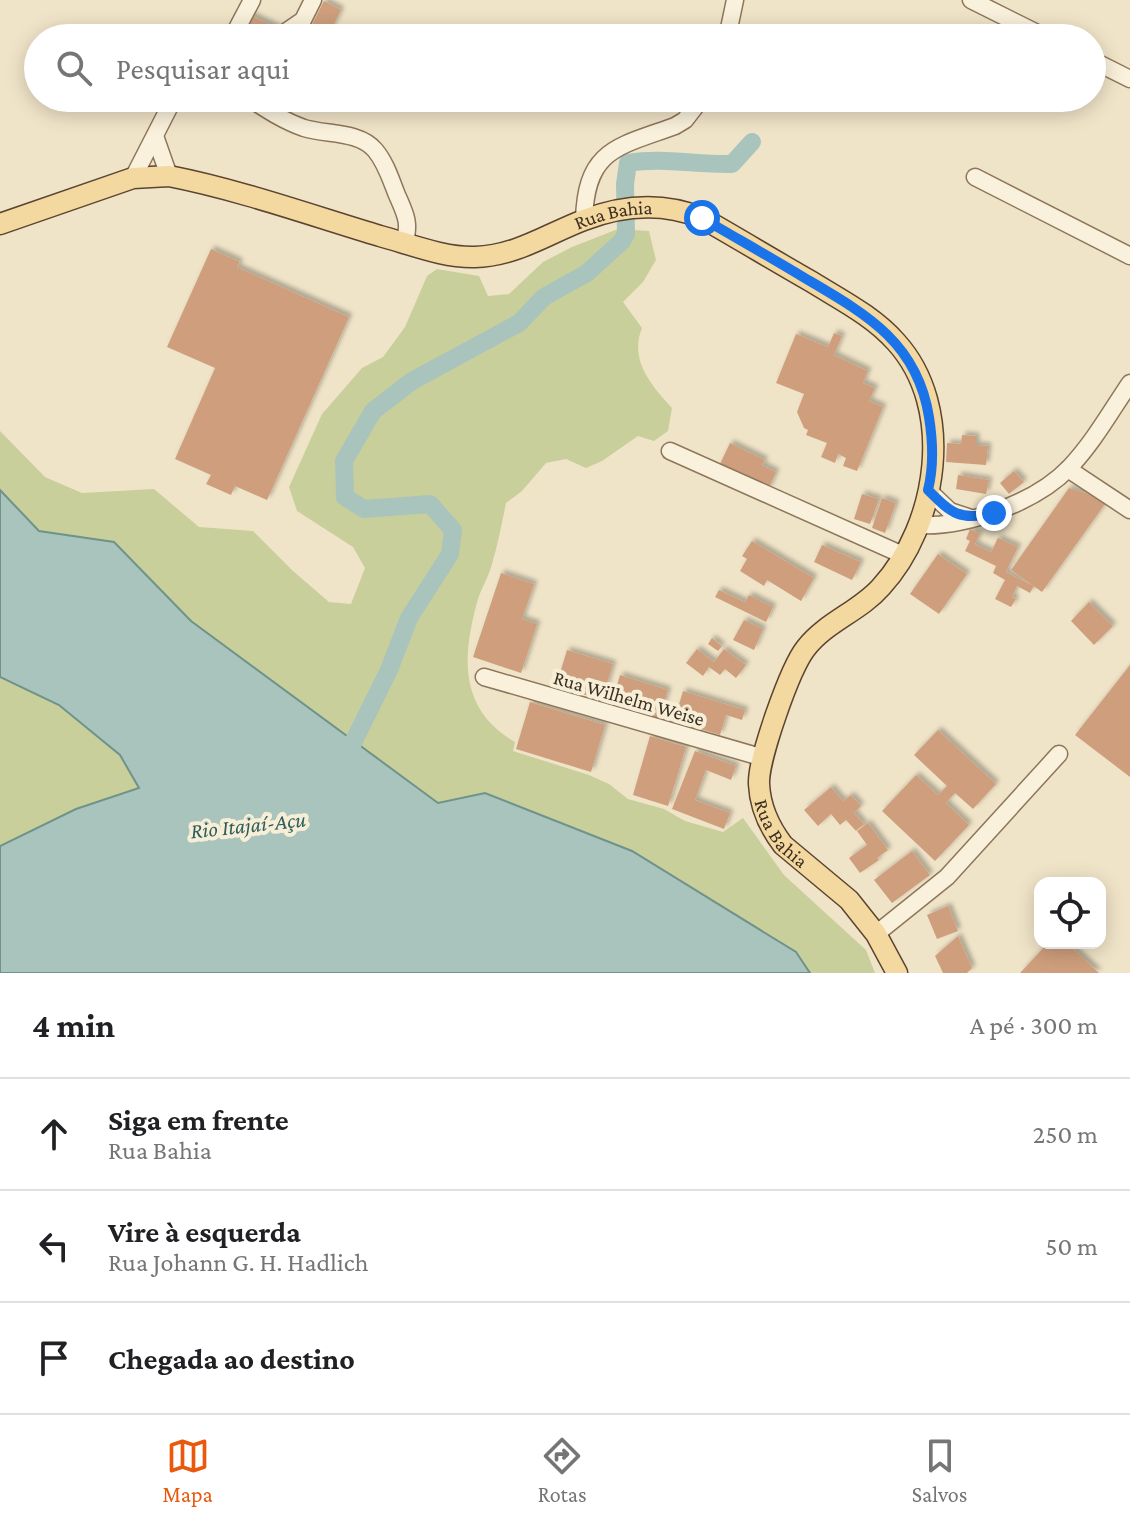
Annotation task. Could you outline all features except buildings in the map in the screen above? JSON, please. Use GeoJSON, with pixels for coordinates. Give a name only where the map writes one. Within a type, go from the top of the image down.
{"type":"FeatureCollection","features":[{"type":"Feature","properties":{"kind":"main road","name":"Rua Bahia"},"geometry":{"type":"LineString","coordinates":[[0,224],[133,178],[169,176],[404,243],[470,258],[498,256],[584,220],[612,212],[659,206],[702,218],[843,300],[883,329],[909,358],[926,396],[933,458],[928,490],[905,556],[864,603],[825,629],[807,646],[794,667],[759,782],[764,812],[775,835],[849,900],[876,934],[897,973]]}},
{"type":"Feature","properties":{"kind":"street"},"geometry":{"type":"LineString","coordinates":[[239,24],[252,0]]}},
{"type":"Feature","properties":{"kind":"street"},"geometry":{"type":"LineString","coordinates":[[298,24],[313,0]]}},
{"type":"Feature","properties":{"kind":"street"},"geometry":{"type":"LineString","coordinates":[[730,24],[735,0]]}},
{"type":"Feature","properties":{"kind":"street"},"geometry":{"type":"LineString","coordinates":[[971,0],[1019,24]]}},
{"type":"Feature","properties":{"kind":"street"},"geometry":{"type":"LineString","coordinates":[[1106,67],[1130,79]]}},
{"type":"Feature","properties":{"kind":"street"},"geometry":{"type":"LineString","coordinates":[[133,178],[166,112]]}},
{"type":"Feature","properties":{"kind":"street"},"geometry":{"type":"LineString","coordinates":[[273,112],[294,124],[355,138],[373,148],[384,164],[408,219],[404,243]]}},
{"type":"Feature","properties":{"kind":"street"},"geometry":{"type":"LineString","coordinates":[[584,220],[584,203],[591,175],[608,152],[675,126],[691,112]]}},
{"type":"Feature","properties":{"kind":"street"},"geometry":{"type":"LineString","coordinates":[[155,136],[169,176]]}},
{"type":"Feature","properties":{"kind":"street"},"geometry":{"type":"LineString","coordinates":[[975,177],[1130,256]]}},
{"type":"Feature","properties":{"kind":"street"},"geometry":{"type":"LineString","coordinates":[[917,525],[948,517],[973,518],[994,513],[1031,495],[1068,469],[1130,383]]}},
{"type":"Feature","properties":{"kind":"street"},"geometry":{"type":"LineString","coordinates":[[670,451],[905,556]]}},
{"type":"Feature","properties":{"kind":"street"},"geometry":{"type":"LineString","coordinates":[[1068,469],[1130,510]]}},
{"type":"Feature","properties":{"kind":"street"},"geometry":{"type":"LineString","coordinates":[[928,490],[948,517]]}},
{"type":"Feature","properties":{"kind":"street","name":"Rua Wilhelm Weise"},"geometry":{"type":"LineString","coordinates":[[484,677],[764,758]]}},
{"type":"Feature","properties":{"kind":"street"},"geometry":{"type":"LineString","coordinates":[[876,934],[947,877],[1059,754]]}},
{"type":"Feature","properties":{"kind":"green space"},"geometry":{"type":"Polygon","coordinates":[[[618,229],[649,231],[656,260],[643,282],[623,302],[642,328],[638,351],[644,371],[672,408],[668,431],[654,441],[638,436],[602,461],[586,468],[566,459],[546,463],[522,491],[506,503],[469,641],[469,680],[474,697],[496,729],[515,742],[513,751],[589,775],[609,784],[628,799],[664,809],[685,821],[723,832],[743,818],[784,875],[866,950],[875,973],[810,973],[796,952],[632,851],[485,793],[438,803],[191,621],[114,542],[39,531],[0,490],[0,431],[45,477],[82,493],[154,489],[199,527],[253,531],[329,602],[351,604],[365,568],[353,547],[297,511],[289,487],[322,414],[362,368],[383,357],[405,327],[427,276],[437,269],[479,276],[488,296],[509,294],[543,262],[618,229]]]}},
{"type":"Feature","properties":{"kind":"green space"},"geometry":{"type":"Polygon","coordinates":[[[0,677],[59,705],[120,755],[139,789],[76,809],[0,846],[0,677]]]}},
{"type":"Feature","properties":{"kind":"water","name":"Rio Itajaí-Açu"},"geometry":{"type":"Polygon","coordinates":[[[0,490],[39,531],[114,542],[191,621],[438,803],[485,793],[632,851],[796,952],[810,973],[0,973],[0,846],[76,809],[139,788],[120,755],[59,705],[0,677],[0,490]]]}},
{"type":"Feature","properties":{"kind":"waterway"},"geometry":{"type":"LineString","coordinates":[[343,763],[389,670],[409,618],[450,554],[453,530],[430,504],[364,509],[345,497],[344,461],[373,411],[412,381],[519,323],[544,297],[587,273],[622,241],[626,234],[625,184],[628,163],[732,164],[752,142]]}},
{"type":"Feature","properties":{"kind":"route"},"geometry":{"type":"LineString","coordinates":[[702,218],[843,300],[897,343],[909,358],[926,396],[933,458],[928,490],[950,511],[973,518],[994,513]]}}]}
